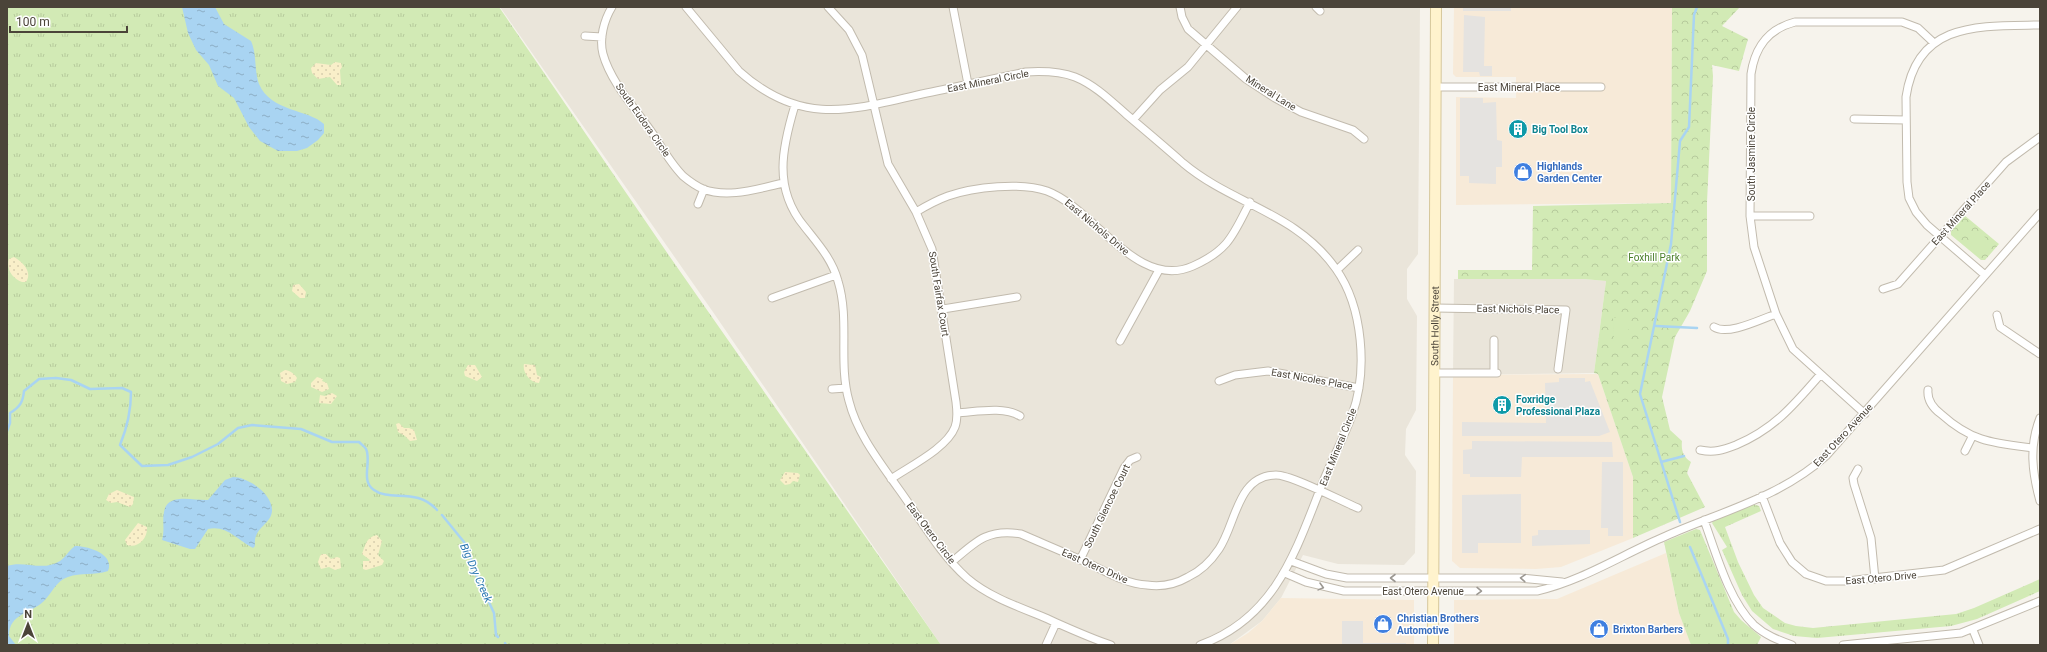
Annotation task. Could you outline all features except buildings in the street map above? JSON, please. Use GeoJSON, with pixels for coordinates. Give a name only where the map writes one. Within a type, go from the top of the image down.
{"type":"FeatureCollection","features":[{"type":"Feature","properties":{"kind":"main road","name":"South Holly Street"},"geometry":{"type":"LineString","coordinates":[[1433,645],[1436,7]]}},
{"type":"Feature","properties":{"kind":"street","name":"South Eudora Circle"},"geometry":{"type":"LineString","coordinates":[[612,7],[606,18],[602,37],[605,60],[622,90],[677,169],[690,182],[704,189],[723,193],[733,193],[784,182]]}},
{"type":"Feature","properties":{"kind":"street","name":"East Mineral Circle"},"geometry":{"type":"LineString","coordinates":[[686,7],[743,75],[767,92],[795,105],[824,110],[849,109],[874,105],[1026,72],[1059,73],[1087,82],[1099,90],[1187,166],[1206,179],[1295,227],[1314,243],[1337,270],[1352,306],[1359,334],[1361,353],[1359,388],[1352,415],[1285,573]]}},
{"type":"Feature","properties":{"kind":"street","name":"South Fairfax Court"},"geometry":{"type":"LineString","coordinates":[[828,7],[849,30],[862,55],[888,164],[916,212],[926,232],[935,258],[957,413],[955,426],[949,438],[934,451],[891,479]]}},
{"type":"Feature","properties":{"kind":"street"},"geometry":{"type":"LineString","coordinates":[[953,7],[968,84]]}},
{"type":"Feature","properties":{"kind":"street","name":"Mineral Lane"},"geometry":{"type":"LineString","coordinates":[[1180,7],[1184,24],[1246,79],[1275,98],[1312,116],[1353,130],[1364,139]]}},
{"type":"Feature","properties":{"kind":"street"},"geometry":{"type":"LineString","coordinates":[[1134,120],[1160,90],[1188,67],[1237,7]]}},
{"type":"Feature","properties":{"kind":"street","name":"South Jasmine Circle"},"geometry":{"type":"LineString","coordinates":[[1865,414],[1820,375],[1793,349],[1776,314],[1754,247],[1750,216],[1751,74],[1756,52],[1769,34],[1795,22],[1888,21],[1911,25],[1918,28],[1934,43]]}},
{"type":"Feature","properties":{"kind":"street"},"geometry":{"type":"LineString","coordinates":[[1986,275],[1940,237],[1921,219],[1909,198],[1907,182],[1906,120],[1908,86],[1917,64],[1934,43],[1965,28],[1982,26],[2040,25]]}},
{"type":"Feature","properties":{"kind":"street"},"geometry":{"type":"LineString","coordinates":[[585,36],[602,37]]}},
{"type":"Feature","properties":{"kind":"street","name":"East Mineral Place"},"geometry":{"type":"LineString","coordinates":[[1436,87],[1602,87]]}},
{"type":"Feature","properties":{"kind":"street","name":"East Otero Circle"},"geometry":{"type":"LineString","coordinates":[[795,105],[783,147],[782,165],[784,182],[788,200],[798,218],[828,257],[836,275],[843,303],[846,388],[852,410],[860,430],[891,479],[952,562],[968,579],[987,591],[1056,623],[1111,645]]}},
{"type":"Feature","properties":{"kind":"street"},"geometry":{"type":"LineString","coordinates":[[1854,119],[1906,120]]}},
{"type":"Feature","properties":{"kind":"street","name":"East Mineral Place"},"geometry":{"type":"LineString","coordinates":[[1883,289],[1898,284],[2006,162],[2040,137]]}},
{"type":"Feature","properties":{"kind":"street","name":"East Nichols Drive"},"geometry":{"type":"LineString","coordinates":[[916,212],[954,194],[1003,186],[1017,185],[1037,188],[1066,200],[1135,258],[1159,270],[1175,271],[1188,268],[1215,255],[1230,240],[1250,202]]}},
{"type":"Feature","properties":{"kind":"street"},"geometry":{"type":"LineString","coordinates":[[698,204],[704,189]]}},
{"type":"Feature","properties":{"kind":"street","name":"East Otero Avenue"},"geometry":{"type":"LineString","coordinates":[[1285,573],[1306,582],[1335,590],[1537,591],[1549,588],[1584,574],[1665,536],[1782,488],[1814,467],[1865,414],[2040,213]]}},
{"type":"Feature","properties":{"kind":"street"},"geometry":{"type":"LineString","coordinates":[[1750,216],[1810,216]]}},
{"type":"Feature","properties":{"kind":"street"},"geometry":{"type":"LineString","coordinates":[[1337,270],[1358,250]]}},
{"type":"Feature","properties":{"kind":"street"},"geometry":{"type":"LineString","coordinates":[[1120,341],[1159,270]]}},
{"type":"Feature","properties":{"kind":"street"},"geometry":{"type":"LineString","coordinates":[[772,298],[836,275]]}},
{"type":"Feature","properties":{"kind":"street"},"geometry":{"type":"LineString","coordinates":[[943,309],[1017,297]]}},
{"type":"Feature","properties":{"kind":"street","name":"East Nichols Place"},"geometry":{"type":"LineString","coordinates":[[1435,308],[1566,310],[1558,369]]}},
{"type":"Feature","properties":{"kind":"street"},"geometry":{"type":"LineString","coordinates":[[1714,326],[1719,330],[1732,329],[1776,314]]}},
{"type":"Feature","properties":{"kind":"street"},"geometry":{"type":"LineString","coordinates":[[1997,315],[2000,327],[2040,354]]}},
{"type":"Feature","properties":{"kind":"street"},"geometry":{"type":"LineString","coordinates":[[1434,373],[1495,373],[1494,340]]}},
{"type":"Feature","properties":{"kind":"street","name":"East Nicoles Place"},"geometry":{"type":"LineString","coordinates":[[1219,381],[1235,375],[1268,371],[1359,388]]}},
{"type":"Feature","properties":{"kind":"street"},"geometry":{"type":"LineString","coordinates":[[1700,450],[1716,452],[1752,438],[1764,431],[1783,416],[1820,375]]}},
{"type":"Feature","properties":{"kind":"street"},"geometry":{"type":"LineString","coordinates":[[832,389],[846,388]]}},
{"type":"Feature","properties":{"kind":"street"},"geometry":{"type":"LineString","coordinates":[[1928,390],[1928,398],[1935,409],[1959,429],[1972,436],[1989,442],[2033,448]]}},
{"type":"Feature","properties":{"kind":"street"},"geometry":{"type":"LineString","coordinates":[[957,413],[1002,411],[1014,413],[1020,416]]}},
{"type":"Feature","properties":{"kind":"street"},"geometry":{"type":"LineString","coordinates":[[2040,418],[2033,448],[2033,473],[2040,501]]}},
{"type":"Feature","properties":{"kind":"street"},"geometry":{"type":"LineString","coordinates":[[1965,451],[1972,436]]}},
{"type":"Feature","properties":{"kind":"street","name":"South Glencoe Court"},"geometry":{"type":"LineString","coordinates":[[1080,560],[1124,468],[1130,460],[1137,456]]}},
{"type":"Feature","properties":{"kind":"street"},"geometry":{"type":"LineString","coordinates":[[1858,469],[1854,478],[1854,484],[1871,538],[1874,579]]}},
{"type":"Feature","properties":{"kind":"street","name":"East Otero Drive"},"geometry":{"type":"LineString","coordinates":[[952,562],[983,537],[991,534],[1010,532],[1021,534],[1136,584],[1156,586],[1173,583],[1195,574],[1211,560],[1220,548],[1244,493],[1258,479],[1271,476],[1283,476],[1358,508]]}},
{"type":"Feature","properties":{"kind":"street","name":"East Otero Drive"},"geometry":{"type":"LineString","coordinates":[[1762,496],[1780,544],[1792,562],[1799,569],[1814,578],[1826,581],[1874,579],[1944,570],[2040,529]]}},
{"type":"Feature","properties":{"kind":"street"},"geometry":{"type":"LineString","coordinates":[[1704,520],[1735,598],[1744,612],[1764,632],[1792,645]]}},
{"type":"Feature","properties":{"kind":"street","name":"East Otero Avenue"},"geometry":{"type":"LineString","coordinates":[[1291,561],[1314,571],[1337,577],[1433,576],[1520,578],[1562,582]]}},
{"type":"Feature","properties":{"kind":"street"},"geometry":{"type":"LineString","coordinates":[[1200,645],[1233,630],[1248,618],[1268,598],[1285,573]]}},
{"type":"Feature","properties":{"kind":"street"},"geometry":{"type":"LineString","coordinates":[[1842,645],[1892,642],[1950,635],[1973,630],[2040,601]]}},
{"type":"Feature","properties":{"kind":"street"},"geometry":{"type":"LineString","coordinates":[[1046,645],[1056,623]]}},
{"type":"Feature","properties":{"kind":"street"},"geometry":{"type":"LineString","coordinates":[[1973,630],[1979,645]]}},
{"type":"Feature","properties":{"kind":"shaded area"},"geometry":{"type":"Polygon","coordinates":[[[500,7],[1420,7],[1418,254],[1407,269],[1407,299],[1417,316],[1416,410],[1406,429],[1405,455],[1416,471],[1415,553],[1404,565],[1338,564],[1303,555],[1281,598],[1262,621],[1229,645],[941,645],[713,312],[500,7]]]}},
{"type":"Feature","properties":{"kind":"shaded area"},"geometry":{"type":"Polygon","coordinates":[[[1454,7],[1672,7],[1671,203],[1456,205],[1456,97],[1516,98],[1516,77],[1456,77],[1453,74],[1454,7]]]}},
{"type":"Feature","properties":{"kind":"shaded area"},"geometry":{"type":"Polygon","coordinates":[[[1463,7],[1511,7],[1511,11],[1463,11],[1463,7]]]}},
{"type":"Feature","properties":{"kind":"shaded area"},"geometry":{"type":"Polygon","coordinates":[[[1464,15],[1485,17],[1484,66],[1492,66],[1492,76],[1480,76],[1479,72],[1463,72],[1464,15]]]}},
{"type":"Feature","properties":{"kind":"shaded area"},"geometry":{"type":"Polygon","coordinates":[[[1460,98],[1483,98],[1483,103],[1496,102],[1497,140],[1502,141],[1502,167],[1496,167],[1496,184],[1469,183],[1469,176],[1460,176],[1460,98]]]}},
{"type":"Feature","properties":{"kind":"shaded area"},"geometry":{"type":"Polygon","coordinates":[[[1454,279],[1584,279],[1606,281],[1594,373],[1453,375],[1454,279]]]}},
{"type":"Feature","properties":{"kind":"shaded area"},"geometry":{"type":"Polygon","coordinates":[[[1598,374],[1633,477],[1633,538],[1561,567],[1536,569],[1460,568],[1452,561],[1453,375],[1598,374]]]}},
{"type":"Feature","properties":{"kind":"shaded area"},"geometry":{"type":"Polygon","coordinates":[[[1559,378],[1585,378],[1585,382],[1590,381],[1610,432],[1599,436],[1462,436],[1462,422],[1546,423],[1545,383],[1559,382],[1559,378]]]}},
{"type":"Feature","properties":{"kind":"shaded area"},"geometry":{"type":"Polygon","coordinates":[[[1472,441],[1612,442],[1613,457],[1522,457],[1521,477],[1470,477],[1470,474],[1463,474],[1463,450],[1472,449],[1472,441]]]}},
{"type":"Feature","properties":{"kind":"shaded area"},"geometry":{"type":"Polygon","coordinates":[[[1602,462],[1623,462],[1623,536],[1608,536],[1608,528],[1601,528],[1602,462]]]}},
{"type":"Feature","properties":{"kind":"shaded area"},"geometry":{"type":"Polygon","coordinates":[[[1521,494],[1521,543],[1478,543],[1478,553],[1462,553],[1462,495],[1521,494]]]}},
{"type":"Feature","properties":{"kind":"shaded area"},"geometry":{"type":"Polygon","coordinates":[[[1538,530],[1590,530],[1590,544],[1532,546],[1532,536],[1538,535],[1538,530]]]}},
{"type":"Feature","properties":{"kind":"shaded area"},"geometry":{"type":"Polygon","coordinates":[[[1666,553],[1679,613],[1691,645],[1454,645],[1454,600],[1557,599],[1666,553]]]}},
{"type":"Feature","properties":{"kind":"shaded area"},"geometry":{"type":"Polygon","coordinates":[[[1281,598],[1414,600],[1414,645],[1229,645],[1248,633],[1262,621],[1281,598]]]}},
{"type":"Feature","properties":{"kind":"shaded area"},"geometry":{"type":"Polygon","coordinates":[[[1342,621],[1363,621],[1363,643],[1406,643],[1406,645],[1342,645],[1342,621]]]}},
{"type":"Feature","properties":{"kind":"green space"},"geometry":{"type":"Polygon","coordinates":[[[7,7],[499,7],[670,257],[941,645],[7,645],[7,7]]]}},
{"type":"Feature","properties":{"kind":"green space","name":"Foxhill Park"},"geometry":{"type":"Polygon","coordinates":[[[1672,7],[1740,7],[1722,26],[1748,39],[1739,71],[1712,65],[1713,76],[1707,202],[1707,271],[1690,311],[1675,337],[1662,397],[1670,430],[1682,441],[1683,453],[1691,462],[1687,473],[1705,507],[1633,538],[1633,477],[1598,374],[1594,373],[1606,281],[1584,279],[1458,279],[1458,270],[1532,270],[1533,206],[1671,203],[1672,7]]]}},
{"type":"Feature","properties":{"kind":"green space"},"geometry":{"type":"Polygon","coordinates":[[[1964,215],[1999,244],[1985,260],[1981,260],[1951,235],[1951,230],[1964,215]]]}},
{"type":"Feature","properties":{"kind":"green space"},"geometry":{"type":"Polygon","coordinates":[[[1980,233],[1986,238],[1985,246],[1979,250],[1972,250],[1970,248],[1972,241],[1971,238],[1974,234],[1980,233]]]}},
{"type":"Feature","properties":{"kind":"green space"},"geometry":{"type":"Polygon","coordinates":[[[1613,318],[1628,318],[1628,341],[1614,341],[1613,318]]]}},
{"type":"Feature","properties":{"kind":"green space"},"geometry":{"type":"Polygon","coordinates":[[[1753,504],[1759,506],[1761,511],[1725,527],[1738,562],[1754,595],[1763,608],[1785,623],[1813,628],[1956,614],[1974,608],[2040,579],[2040,591],[1977,619],[1951,626],[1817,638],[1794,636],[1773,629],[1752,611],[1742,595],[1722,550],[1727,547],[1712,523],[1714,520],[1753,504]]]}},
{"type":"Feature","properties":{"kind":"green space"},"geometry":{"type":"Polygon","coordinates":[[[1696,529],[1700,530],[1734,612],[1761,637],[1757,645],[1691,645],[1679,613],[1664,542],[1696,529]]]}},
{"type":"Feature","properties":{"kind":"sand"},"geometry":{"type":"Polygon","coordinates":[[[335,62],[341,63],[341,85],[337,85],[330,77],[318,79],[312,73],[311,68],[316,63],[331,65],[335,62]]]}},
{"type":"Feature","properties":{"kind":"sand"},"geometry":{"type":"Polygon","coordinates":[[[14,257],[26,267],[28,278],[26,282],[22,282],[15,278],[9,270],[9,259],[14,257]]]}},
{"type":"Feature","properties":{"kind":"sand"},"geometry":{"type":"Polygon","coordinates":[[[299,284],[306,292],[305,298],[300,298],[292,291],[293,285],[299,284]]]}},
{"type":"Feature","properties":{"kind":"sand"},"geometry":{"type":"Polygon","coordinates":[[[524,364],[535,365],[537,375],[541,377],[539,383],[536,383],[525,374],[524,364]]]}},
{"type":"Feature","properties":{"kind":"sand"},"geometry":{"type":"Polygon","coordinates":[[[468,365],[475,365],[482,377],[477,381],[465,376],[464,372],[468,365]]]}},
{"type":"Feature","properties":{"kind":"sand"},"geometry":{"type":"Polygon","coordinates":[[[285,370],[290,371],[297,378],[295,382],[287,384],[281,381],[280,373],[285,370]]]}},
{"type":"Feature","properties":{"kind":"sand"},"geometry":{"type":"Polygon","coordinates":[[[317,377],[323,379],[322,381],[327,383],[329,389],[322,392],[311,387],[311,383],[317,377]]]}},
{"type":"Feature","properties":{"kind":"sand"},"geometry":{"type":"Polygon","coordinates":[[[332,393],[337,396],[331,404],[319,403],[320,395],[325,396],[332,393]]]}},
{"type":"Feature","properties":{"kind":"sand"},"geometry":{"type":"Polygon","coordinates":[[[399,423],[404,428],[414,430],[417,440],[410,441],[398,432],[396,424],[399,423]]]}},
{"type":"Feature","properties":{"kind":"sand"},"geometry":{"type":"Polygon","coordinates":[[[785,472],[798,473],[800,475],[798,482],[793,481],[790,484],[785,485],[780,480],[785,472]]]}},
{"type":"Feature","properties":{"kind":"sand"},"geometry":{"type":"Polygon","coordinates":[[[117,490],[134,497],[133,504],[130,507],[117,502],[111,503],[106,500],[109,494],[117,490]]]}},
{"type":"Feature","properties":{"kind":"sand"},"geometry":{"type":"Polygon","coordinates":[[[138,523],[147,527],[144,539],[138,544],[131,546],[127,545],[125,540],[138,523]]]}},
{"type":"Feature","properties":{"kind":"sand"},"geometry":{"type":"Polygon","coordinates":[[[377,535],[382,541],[378,555],[384,561],[382,565],[366,570],[363,569],[363,561],[370,560],[362,554],[365,545],[370,538],[377,535]]]}},
{"type":"Feature","properties":{"kind":"sand"},"geometry":{"type":"Polygon","coordinates":[[[322,554],[326,554],[331,559],[337,557],[340,558],[341,568],[335,570],[329,567],[321,569],[318,562],[322,554]]]}},
{"type":"Feature","properties":{"kind":"water"},"geometry":{"type":"Polygon","coordinates":[[[182,7],[215,7],[224,24],[251,41],[254,51],[257,79],[265,93],[272,100],[281,105],[309,115],[324,124],[324,133],[318,140],[307,148],[297,151],[278,151],[260,141],[249,127],[234,98],[218,86],[209,65],[196,50],[188,33],[182,7]]]}},
{"type":"Feature","properties":{"kind":"water"},"geometry":{"type":"Polygon","coordinates":[[[233,477],[252,483],[264,493],[271,505],[271,516],[259,530],[255,540],[255,546],[253,548],[232,534],[215,528],[208,529],[195,549],[190,549],[162,540],[164,512],[166,506],[170,502],[182,499],[208,500],[225,480],[233,477]]]}},
{"type":"Feature","properties":{"kind":"water"},"geometry":{"type":"Polygon","coordinates":[[[75,546],[93,549],[99,552],[108,560],[108,571],[73,576],[60,581],[44,601],[17,618],[10,628],[9,636],[16,645],[7,645],[7,566],[20,564],[47,566],[54,564],[60,561],[75,546]]]}},
{"type":"Feature","properties":{"kind":"waterway"},"geometry":{"type":"LineString","coordinates":[[1680,522],[1640,394],[1671,244],[1680,141],[1689,127],[1694,15],[1697,7]]}},
{"type":"Feature","properties":{"kind":"waterway"},"geometry":{"type":"LineString","coordinates":[[1656,326],[1697,328]]}},
{"type":"Feature","properties":{"kind":"waterway","name":"Big Dry Creek"},"geometry":{"type":"LineString","coordinates":[[7,431],[10,423],[10,413],[20,404],[24,391],[39,379],[56,378],[71,380],[90,389],[122,388],[131,392],[131,399],[125,432],[120,445],[142,466],[168,465],[192,457],[218,444],[238,428],[252,425],[301,429],[332,442],[359,442],[366,449],[368,459],[367,476],[370,486],[374,490],[388,495],[421,499],[429,503],[437,510]]}},
{"type":"Feature","properties":{"kind":"waterway"},"geometry":{"type":"LineString","coordinates":[[1661,462],[1684,456]]}},
{"type":"Feature","properties":{"kind":"waterway","name":"Big Dry Creek"},"geometry":{"type":"LineString","coordinates":[[442,515],[464,542],[474,570],[494,613],[496,635],[498,637]]}},
{"type":"Feature","properties":{"kind":"waterway"},"geometry":{"type":"LineString","coordinates":[[1690,547],[1728,639],[1728,645]]}},
{"type":"Feature","properties":{"kind":"place","name":"Big Tool Box"},"geometry":{"type":"Point","coordinates":[1518,129]}},
{"type":"Feature","properties":{"kind":"place","name":"Highlands Garden Center"},"geometry":{"type":"Point","coordinates":[1523,172]}},
{"type":"Feature","properties":{"kind":"place","name":"Foxridge Professional Plaza"},"geometry":{"type":"Point","coordinates":[1502,405]}},
{"type":"Feature","properties":{"kind":"place","name":"Christian Brothers Automotive"},"geometry":{"type":"Point","coordinates":[1383,624]}},
{"type":"Feature","properties":{"kind":"place","name":"Brixton Barbers"},"geometry":{"type":"Point","coordinates":[1599,629]}}]}
